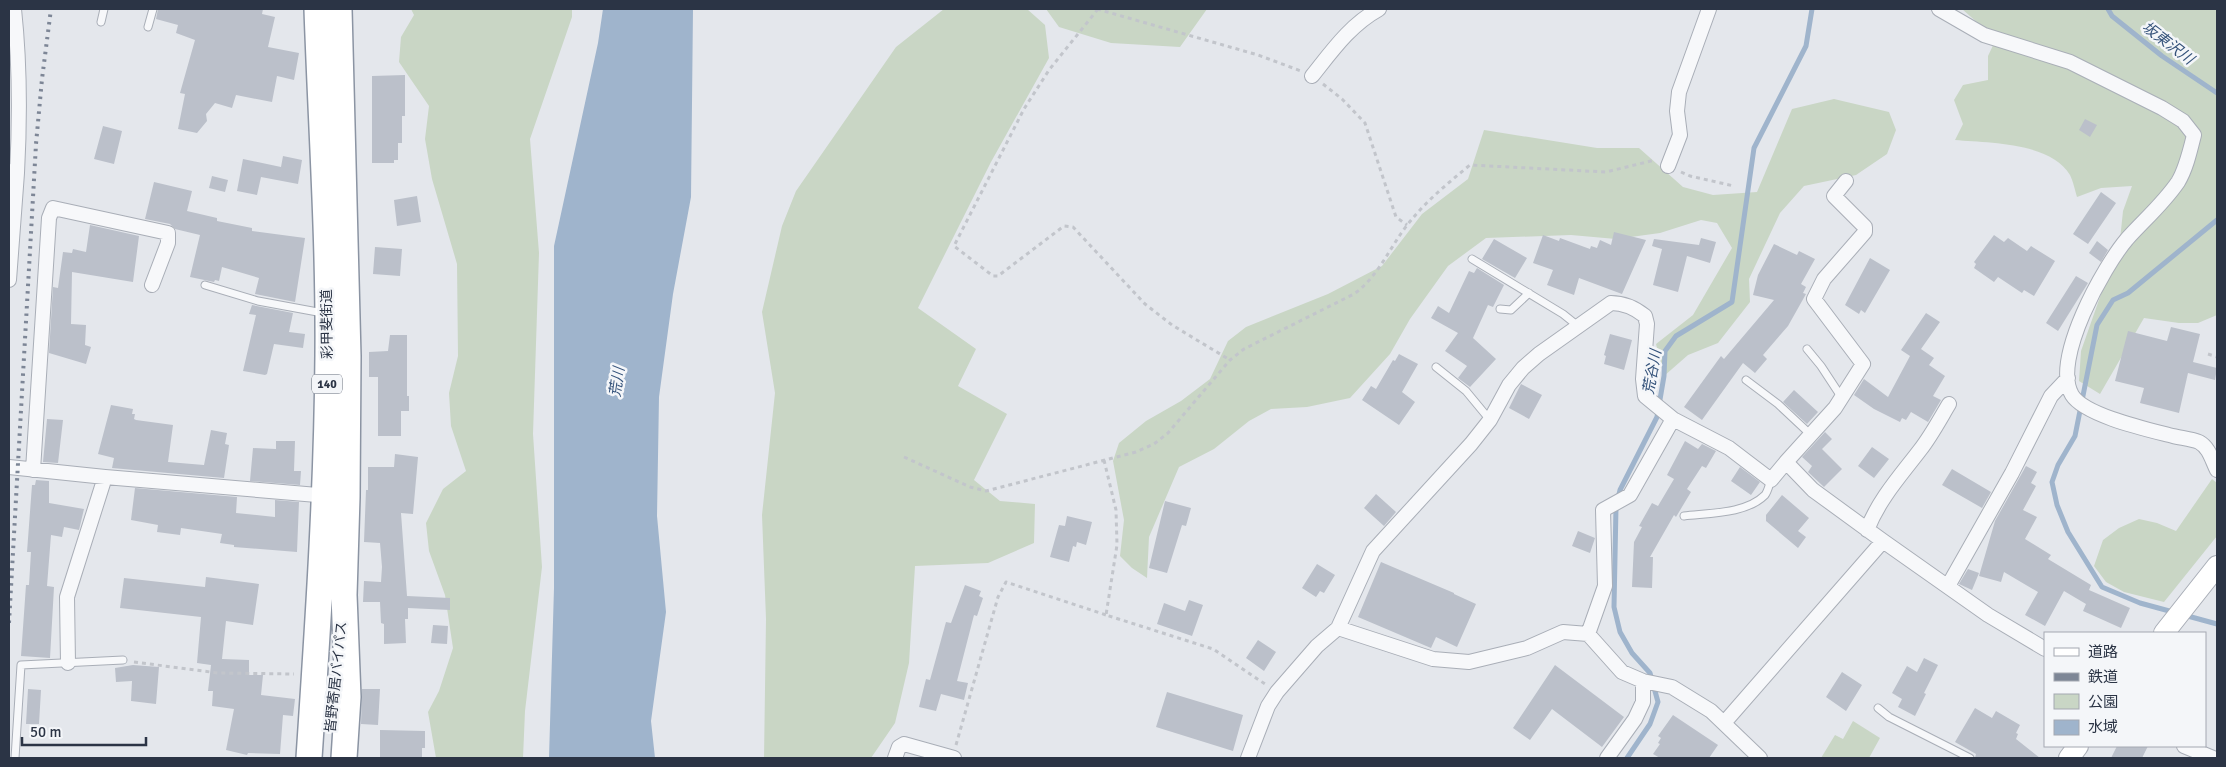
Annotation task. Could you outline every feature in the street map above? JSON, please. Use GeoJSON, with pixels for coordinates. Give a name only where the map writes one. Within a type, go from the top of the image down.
{"type":"FeatureCollection","features":[{"type":"Feature","properties":{"kind":"highway","name":"彩甲斐街道"},"geometry":{"type":"LineString","coordinates":[[317,9],[327,313],[336,497]]}},
{"type":"Feature","properties":{"kind":"highway","name":"彩甲斐街道"},"geometry":{"type":"LineString","coordinates":[[309,758],[314,674],[332,598],[347,306],[340,9]]}},
{"type":"Feature","properties":{"kind":"highway","name":"彩甲斐街道"},"geometry":{"type":"LineString","coordinates":[[332,598],[348,696],[344,758]]}},
{"type":"Feature","properties":{"kind":"highway","name":"皆野寄居バイパス"},"geometry":{"type":"LineString","coordinates":[[319,758],[332,598]]}},
{"type":"Feature","properties":{"kind":"highway","name":"皆野寄居バイパス"},"geometry":{"type":"LineString","coordinates":[[328,758],[332,598]]}},
{"type":"Feature","properties":{"kind":"street"},"geometry":{"type":"LineString","coordinates":[[9,280],[13,172],[20,116],[14,9]]}},
{"type":"Feature","properties":{"kind":"street"},"geometry":{"type":"LineString","coordinates":[[1312,76],[1343,36],[1362,18],[1379,9]]}},
{"type":"Feature","properties":{"kind":"street"},"geometry":{"type":"LineString","coordinates":[[1668,166],[1680,135],[1677,111],[1678,92],[1709,9]]}},
{"type":"Feature","properties":{"kind":"street"},"geometry":{"type":"LineString","coordinates":[[1939,9],[1984,35],[2070,62],[2162,108],[2183,121],[2194,136],[2178,181],[2155,212],[2126,240],[2090,297],[2071,346],[2068,378],[2072,395],[2088,410],[2135,426],[2200,442],[2212,456],[2217,470]]}},
{"type":"Feature","properties":{"kind":"street"},"geometry":{"type":"LineString","coordinates":[[1248,758],[1268,706],[1277,692],[1317,646],[1338,628],[1373,551],[1471,444],[1490,420],[1509,385],[1523,368],[1539,354],[1611,303],[1635,308],[1645,316],[1647,324],[1643,379],[1645,396],[1673,419],[1729,448],[1771,480],[1835,408],[1863,364],[1814,299],[1824,279],[1866,232],[1865,227],[1834,196],[1846,181]]}},
{"type":"Feature","properties":{"kind":"street"},"geometry":{"type":"LineString","coordinates":[[33,470],[49,218],[53,208],[168,233],[168,243],[152,285]]}},
{"type":"Feature","properties":{"kind":"street"},"geometry":{"type":"LineString","coordinates":[[1948,586],[2012,473],[2051,396],[2068,378]]}},
{"type":"Feature","properties":{"kind":"street"},"geometry":{"type":"LineString","coordinates":[[1867,530],[1874,513],[1921,449],[1949,404]]}},
{"type":"Feature","properties":{"kind":"street"},"geometry":{"type":"LineString","coordinates":[[1588,634],[1605,586],[1603,510],[1630,495],[1673,419]]}},
{"type":"Feature","properties":{"kind":"street"},"geometry":{"type":"LineString","coordinates":[[1786,462],[1813,490],[1867,530],[1988,615],[2044,648]]}},
{"type":"Feature","properties":{"kind":"street"},"geometry":{"type":"LineString","coordinates":[[9,466],[105,477],[336,497]]}},
{"type":"Feature","properties":{"kind":"street"},"geometry":{"type":"LineString","coordinates":[[68,663],[67,597],[105,477]]}},
{"type":"Feature","properties":{"kind":"street"},"geometry":{"type":"LineString","coordinates":[[1724,723],[1883,541]]}},
{"type":"Feature","properties":{"kind":"street"},"geometry":{"type":"LineString","coordinates":[[2165,632],[2217,566]]}},
{"type":"Feature","properties":{"kind":"street"},"geometry":{"type":"LineString","coordinates":[[1338,628],[1433,659],[1469,662],[1528,648],[1563,632],[1588,634],[1622,672],[1643,681],[1672,687],[1711,711],[1760,758]]}},
{"type":"Feature","properties":{"kind":"street"},"geometry":{"type":"LineString","coordinates":[[1606,758],[1634,720],[1643,702],[1643,681]]}},
{"type":"Feature","properties":{"kind":"street"},"geometry":{"type":"LineString","coordinates":[[894,758],[899,747],[904,744],[954,758]]}},
{"type":"Feature","properties":{"kind":"street"},"geometry":{"type":"LineString","coordinates":[[2069,758],[2077,747]]}},
{"type":"Feature","properties":{"kind":"street"},"geometry":{"type":"LineString","coordinates":[[2186,747],[2213,758]]}},
{"type":"Feature","properties":{"kind":"lane"},"geometry":{"type":"LineString","coordinates":[[101,22],[104,9]]}},
{"type":"Feature","properties":{"kind":"lane"},"geometry":{"type":"LineString","coordinates":[[148,27],[153,9]]}},
{"type":"Feature","properties":{"kind":"lane"},"geometry":{"type":"LineString","coordinates":[[1472,259],[1563,314],[1578,326]]}},
{"type":"Feature","properties":{"kind":"lane"},"geometry":{"type":"LineString","coordinates":[[204,285],[258,301],[327,313]]}},
{"type":"Feature","properties":{"kind":"lane"},"geometry":{"type":"LineString","coordinates":[[1500,308],[1511,310],[1529,293]]}},
{"type":"Feature","properties":{"kind":"lane"},"geometry":{"type":"LineString","coordinates":[[1807,349],[1821,366],[1842,398]]}},
{"type":"Feature","properties":{"kind":"lane"},"geometry":{"type":"LineString","coordinates":[[1436,367],[1466,391],[1490,420]]}},
{"type":"Feature","properties":{"kind":"lane"},"geometry":{"type":"LineString","coordinates":[[1746,380],[1778,404],[1810,434]]}},
{"type":"Feature","properties":{"kind":"lane"},"geometry":{"type":"LineString","coordinates":[[1684,516],[1721,512],[1750,504],[1766,494],[1771,480]]}},
{"type":"Feature","properties":{"kind":"lane"},"geometry":{"type":"LineString","coordinates":[[16,758],[21,665],[123,660]]}},
{"type":"Feature","properties":{"kind":"lane"},"geometry":{"type":"LineString","coordinates":[[1878,708],[1889,717],[1970,758]]}},
{"type":"Feature","properties":{"kind":"path"},"geometry":{"type":"LineString","coordinates":[[1230,360],[1172,325],[1145,304],[1073,227],[1064,226],[998,276],[993,276],[954,246],[1024,109],[1049,70],[1098,9],[1258,55],[1292,66],[1312,76],[1342,99],[1365,123],[1396,217],[1407,225]]}},
{"type":"Feature","properties":{"kind":"path"},"geometry":{"type":"LineString","coordinates":[[904,457],[970,487],[986,492],[1136,452],[1154,444],[1168,433],[1230,360],[1244,349],[1354,294],[1368,284],[1407,225],[1430,198],[1470,165],[1606,172],[1654,160],[1690,176],[1734,186]]}},
{"type":"Feature","properties":{"kind":"path"},"geometry":{"type":"LineString","coordinates":[[2208,354],[2217,357]]}},
{"type":"Feature","properties":{"kind":"path"},"geometry":{"type":"LineString","coordinates":[[1104,460],[1116,510],[1117,545],[1106,615]]}},
{"type":"Feature","properties":{"kind":"path"},"geometry":{"type":"LineString","coordinates":[[954,758],[998,597],[1006,582],[1212,649],[1277,692]]}},
{"type":"Feature","properties":{"kind":"path"},"geometry":{"type":"LineString","coordinates":[[123,660],[218,673],[314,674]]}},
{"type":"Feature","properties":{"kind":"green space"},"geometry":{"type":"Polygon","coordinates":[[[411,9],[572,9],[572,17],[530,139],[539,253],[533,434],[542,567],[525,711],[523,758],[436,758],[428,712],[439,691],[453,648],[445,595],[429,551],[426,523],[443,489],[466,471],[451,426],[449,393],[458,356],[457,264],[432,179],[425,139],[429,106],[399,62],[401,37],[414,15],[411,9]]]}},
{"type":"Feature","properties":{"kind":"green space"},"geometry":{"type":"Polygon","coordinates":[[[944,9],[1027,9],[1045,25],[1049,58],[991,162],[918,308],[976,349],[958,386],[1007,414],[974,480],[1000,501],[1035,504],[1034,543],[988,563],[915,566],[909,663],[895,723],[871,758],[764,758],[766,619],[762,515],[775,393],[762,312],[782,226],[796,191],[896,47],[944,9]]]}},
{"type":"Feature","properties":{"kind":"green space"},"geometry":{"type":"Polygon","coordinates":[[[1046,9],[1207,9],[1180,47],[1111,43],[1059,27],[1046,9]]]}},
{"type":"Feature","properties":{"kind":"green space"},"geometry":{"type":"Polygon","coordinates":[[[1962,9],[2217,9],[2217,315],[2198,323],[2179,323],[2144,318],[2100,394],[2079,381],[2081,351],[2120,240],[2123,211],[2132,186],[2101,188],[2077,197],[2070,175],[2061,164],[2049,156],[2018,146],[1955,140],[1963,124],[1954,100],[1963,85],[1988,80],[1988,56],[1996,39],[1962,9]]]}},
{"type":"Feature","properties":{"kind":"green space"},"geometry":{"type":"Polygon","coordinates":[[[1834,99],[1889,112],[1896,130],[1887,154],[1856,175],[1804,186],[1780,213],[1749,279],[1750,302],[1718,343],[1688,355],[1664,376],[1656,344],[1693,315],[1732,248],[1717,223],[1701,220],[1660,233],[1616,239],[1571,235],[1486,238],[1448,266],[1410,319],[1390,354],[1350,398],[1307,407],[1271,409],[1249,421],[1214,449],[1179,467],[1149,537],[1147,578],[1132,568],[1120,556],[1124,520],[1113,461],[1119,443],[1146,421],[1181,401],[1210,379],[1228,341],[1246,327],[1328,294],[1382,266],[1422,214],[1468,179],[1484,130],[1597,148],[1639,148],[1683,187],[1713,195],[1757,192],[1792,109],[1834,99]]]}},
{"type":"Feature","properties":{"kind":"green space"},"geometry":{"type":"Polygon","coordinates":[[[2212,479],[2217,483],[2217,536],[2164,602],[2124,592],[2106,582],[2094,566],[2103,540],[2119,528],[2139,519],[2157,523],[2176,531],[2212,479]]]}},
{"type":"Feature","properties":{"kind":"green space"},"geometry":{"type":"Polygon","coordinates":[[[1853,721],[1880,738],[1869,758],[1821,758],[1835,735],[1843,739],[1853,721]]]}},
{"type":"Feature","properties":{"kind":"water","name":"荒川"},"geometry":{"type":"Polygon","coordinates":[[[603,9],[693,9],[691,197],[673,294],[659,397],[657,516],[666,612],[651,721],[655,758],[549,758],[554,588],[554,246],[598,43],[603,9]]]}},
{"type":"Feature","properties":{"kind":"building"},"geometry":{"type":"Polygon","coordinates":[[[158,9],[263,9],[262,14],[275,17],[268,47],[299,53],[294,80],[277,76],[272,102],[236,95],[232,108],[215,103],[206,114],[207,121],[197,133],[178,129],[185,94],[180,93],[195,40],[176,33],[178,25],[156,19],[158,9]]]}},
{"type":"Feature","properties":{"kind":"building"},"geometry":{"type":"Polygon","coordinates":[[[405,75],[405,116],[402,116],[402,143],[398,143],[398,160],[394,160],[394,163],[372,163],[372,76],[405,75]]]}},
{"type":"Feature","properties":{"kind":"building"},"geometry":{"type":"Polygon","coordinates":[[[2085,119],[2097,125],[2090,137],[2079,130],[2085,119]]]}},
{"type":"Feature","properties":{"kind":"building"},"geometry":{"type":"Polygon","coordinates":[[[103,126],[122,131],[114,164],[94,159],[103,126]]]}},
{"type":"Feature","properties":{"kind":"building"},"geometry":{"type":"Polygon","coordinates":[[[283,156],[302,160],[298,184],[261,177],[257,195],[237,191],[243,159],[281,167],[283,156]]]}},
{"type":"Feature","properties":{"kind":"building"},"geometry":{"type":"Polygon","coordinates":[[[212,176],[228,180],[225,192],[209,188],[212,176]]]}},
{"type":"Feature","properties":{"kind":"building"},"geometry":{"type":"Polygon","coordinates":[[[154,182],[192,191],[187,211],[217,218],[217,221],[252,228],[252,231],[305,238],[295,302],[255,294],[259,278],[222,267],[219,281],[215,280],[214,282],[190,277],[200,235],[175,229],[170,224],[145,219],[154,182]]]}},
{"type":"Feature","properties":{"kind":"building"},"geometry":{"type":"Polygon","coordinates":[[[2101,192],[2116,203],[2088,244],[2073,234],[2101,192]]]}},
{"type":"Feature","properties":{"kind":"building"},"geometry":{"type":"Polygon","coordinates":[[[417,196],[421,222],[397,226],[394,200],[417,196]]]}},
{"type":"Feature","properties":{"kind":"building"},"geometry":{"type":"Polygon","coordinates":[[[90,225],[139,236],[133,282],[72,272],[71,324],[86,325],[85,345],[91,347],[86,364],[49,353],[53,287],[58,288],[63,252],[72,253],[73,249],[86,252],[90,225]]]}},
{"type":"Feature","properties":{"kind":"building"},"geometry":{"type":"Polygon","coordinates":[[[1614,232],[1646,240],[1622,294],[1579,278],[1574,295],[1547,285],[1553,270],[1533,263],[1543,235],[1559,241],[1560,238],[1590,249],[1591,246],[1597,248],[1600,240],[1611,245],[1614,232]]]}},
{"type":"Feature","properties":{"kind":"building"},"geometry":{"type":"Polygon","coordinates":[[[1994,235],[2004,242],[2008,238],[2027,251],[2031,246],[2055,261],[2034,296],[2024,290],[2022,293],[1998,277],[1994,282],[1974,268],[1976,264],[1974,262],[1994,235]]]}},
{"type":"Feature","properties":{"kind":"building"},"geometry":{"type":"Polygon","coordinates":[[[1701,238],[1716,242],[1710,263],[1687,256],[1678,292],[1653,285],[1662,249],[1652,246],[1654,239],[1699,245],[1701,238]]]}},
{"type":"Feature","properties":{"kind":"building"},"geometry":{"type":"Polygon","coordinates":[[[1494,239],[1527,258],[1515,278],[1482,259],[1494,239]]]}},
{"type":"Feature","properties":{"kind":"building"},"geometry":{"type":"Polygon","coordinates":[[[2097,241],[2108,250],[2101,262],[2089,253],[2097,241]]]}},
{"type":"Feature","properties":{"kind":"building"},"geometry":{"type":"Polygon","coordinates":[[[1774,244],[1797,255],[1799,251],[1815,259],[1801,284],[1806,287],[1803,293],[1806,294],[1788,326],[1763,355],[1767,359],[1755,373],[1743,363],[1702,420],[1684,407],[1721,356],[1724,359],[1774,300],[1753,295],[1758,275],[1774,244]]]}},
{"type":"Feature","properties":{"kind":"building"},"geometry":{"type":"Polygon","coordinates":[[[375,247],[402,249],[400,276],[373,274],[375,247]]]}},
{"type":"Feature","properties":{"kind":"building"},"geometry":{"type":"Polygon","coordinates":[[[1870,258],[1890,270],[1865,313],[1861,310],[1859,314],[1845,305],[1870,258]]]}},
{"type":"Feature","properties":{"kind":"building"},"geometry":{"type":"Polygon","coordinates":[[[1477,268],[1504,285],[1493,307],[1488,305],[1473,338],[1496,359],[1470,387],[1458,378],[1467,366],[1445,351],[1458,333],[1431,318],[1438,306],[1449,313],[1469,271],[1474,273],[1477,268]]]}},
{"type":"Feature","properties":{"kind":"building"},"geometry":{"type":"Polygon","coordinates":[[[2076,276],[2088,283],[2058,331],[2046,323],[2076,276]]]}},
{"type":"Feature","properties":{"kind":"building"},"geometry":{"type":"Polygon","coordinates":[[[252,305],[293,313],[289,332],[305,334],[303,348],[274,344],[267,374],[265,375],[243,371],[256,315],[249,314],[252,305]]]}},
{"type":"Feature","properties":{"kind":"building"},"geometry":{"type":"Polygon","coordinates":[[[1926,313],[1940,322],[1921,349],[1934,358],[1929,365],[1945,376],[1933,396],[1941,400],[1928,422],[1911,412],[1906,420],[1902,418],[1900,422],[1874,409],[1854,395],[1864,379],[1888,397],[1910,356],[1901,350],[1926,313]]]}},
{"type":"Feature","properties":{"kind":"building"},"geometry":{"type":"Polygon","coordinates":[[[2171,327],[2200,334],[2193,362],[2217,368],[2215,380],[2188,373],[2179,413],[2140,403],[2144,388],[2115,381],[2128,331],[2167,341],[2171,327]]]}},
{"type":"Feature","properties":{"kind":"building"},"geometry":{"type":"Polygon","coordinates":[[[1610,334],[1632,340],[1624,370],[1604,364],[1606,356],[1604,355],[1610,334]]]}},
{"type":"Feature","properties":{"kind":"building"},"geometry":{"type":"Polygon","coordinates":[[[390,335],[407,335],[407,396],[409,396],[409,411],[401,411],[401,436],[378,436],[378,377],[369,377],[369,352],[388,351],[390,335]]]}},
{"type":"Feature","properties":{"kind":"building"},"geometry":{"type":"Polygon","coordinates":[[[1399,354],[1418,364],[1402,392],[1415,402],[1399,425],[1362,400],[1371,386],[1376,389],[1393,360],[1395,361],[1399,354]]]}},
{"type":"Feature","properties":{"kind":"building"},"geometry":{"type":"Polygon","coordinates":[[[1521,384],[1542,395],[1529,419],[1509,408],[1521,384]]]}},
{"type":"Feature","properties":{"kind":"building"},"geometry":{"type":"Polygon","coordinates":[[[1794,390],[1818,412],[1807,424],[1783,402],[1794,390]]]}},
{"type":"Feature","properties":{"kind":"building"},"geometry":{"type":"Polygon","coordinates":[[[111,405],[133,409],[132,414],[135,414],[134,419],[136,420],[173,425],[168,462],[204,465],[211,430],[227,433],[225,444],[229,445],[224,478],[112,468],[114,458],[98,454],[111,405]]]}},
{"type":"Feature","properties":{"kind":"building"},"geometry":{"type":"Polygon","coordinates":[[[47,419],[63,420],[58,463],[43,462],[47,419]]]}},
{"type":"Feature","properties":{"kind":"building"},"geometry":{"type":"Polygon","coordinates":[[[1825,432],[1832,439],[1822,449],[1842,469],[1824,487],[1808,472],[1812,466],[1802,457],[1825,432]]]}},
{"type":"Feature","properties":{"kind":"building"},"geometry":{"type":"Polygon","coordinates":[[[276,441],[295,441],[294,471],[301,471],[300,485],[250,481],[253,448],[276,449],[276,441]]]}},
{"type":"Feature","properties":{"kind":"building"},"geometry":{"type":"Polygon","coordinates":[[[1685,441],[1698,449],[1702,444],[1716,451],[1706,468],[1702,466],[1687,489],[1691,492],[1676,517],[1674,515],[1650,557],[1653,557],[1652,588],[1632,587],[1634,542],[1642,527],[1639,526],[1652,503],[1658,506],[1674,479],[1667,475],[1685,441]]]}},
{"type":"Feature","properties":{"kind":"building"},"geometry":{"type":"Polygon","coordinates":[[[1872,447],[1889,459],[1874,478],[1858,466],[1872,447]]]}},
{"type":"Feature","properties":{"kind":"building"},"geometry":{"type":"Polygon","coordinates":[[[395,454],[418,457],[413,514],[401,513],[407,596],[450,598],[450,610],[408,608],[408,619],[405,619],[406,643],[384,644],[384,624],[381,623],[380,602],[363,602],[364,581],[381,582],[382,567],[380,543],[364,542],[366,490],[368,490],[368,467],[394,467],[395,454]]]}},
{"type":"Feature","properties":{"kind":"building"},"geometry":{"type":"Polygon","coordinates":[[[2026,466],[2037,472],[2031,483],[2036,486],[2023,510],[2037,517],[2025,539],[2051,555],[2048,559],[2091,585],[2089,590],[2130,608],[2121,628],[2083,611],[2086,604],[2064,591],[2045,626],[2025,615],[2038,592],[2004,572],[2001,582],[1979,576],[1995,521],[2026,466]]]}},
{"type":"Feature","properties":{"kind":"building"},"geometry":{"type":"Polygon","coordinates":[[[1740,467],[1760,482],[1751,495],[1731,481],[1740,467]]]}},
{"type":"Feature","properties":{"kind":"building"},"geometry":{"type":"Polygon","coordinates":[[[1952,469],[1991,492],[1982,508],[1942,485],[1952,469]]]}},
{"type":"Feature","properties":{"kind":"building"},"geometry":{"type":"Polygon","coordinates":[[[36,480],[49,481],[49,503],[84,509],[79,530],[64,527],[62,537],[51,535],[47,586],[54,587],[50,658],[21,656],[26,585],[29,585],[31,552],[27,552],[32,485],[35,485],[36,480]]]}},
{"type":"Feature","properties":{"kind":"building"},"geometry":{"type":"Polygon","coordinates":[[[135,488],[237,497],[236,513],[275,517],[275,500],[299,502],[297,552],[234,547],[234,545],[220,543],[222,534],[181,528],[180,535],[157,532],[158,525],[131,520],[135,488]]]}},
{"type":"Feature","properties":{"kind":"building"},"geometry":{"type":"Polygon","coordinates":[[[1376,494],[1396,512],[1384,526],[1364,508],[1376,494]]]}},
{"type":"Feature","properties":{"kind":"building"},"geometry":{"type":"Polygon","coordinates":[[[1782,495],[1809,518],[1798,531],[1806,537],[1798,548],[1766,521],[1766,515],[1782,495]]]}},
{"type":"Feature","properties":{"kind":"building"},"geometry":{"type":"Polygon","coordinates":[[[1165,501],[1191,508],[1186,526],[1182,525],[1167,573],[1149,568],[1165,501]]]}},
{"type":"Feature","properties":{"kind":"building"},"geometry":{"type":"Polygon","coordinates":[[[1067,516],[1092,522],[1086,545],[1077,542],[1076,547],[1073,546],[1069,562],[1050,557],[1059,525],[1065,526],[1067,516]]]}},
{"type":"Feature","properties":{"kind":"building"},"geometry":{"type":"Polygon","coordinates":[[[1578,531],[1595,538],[1590,553],[1572,546],[1578,531]]]}},
{"type":"Feature","properties":{"kind":"building"},"geometry":{"type":"Polygon","coordinates":[[[1381,562],[1476,604],[1457,647],[1436,637],[1431,648],[1358,617],[1381,562]]]}},
{"type":"Feature","properties":{"kind":"building"},"geometry":{"type":"Polygon","coordinates":[[[1317,564],[1335,575],[1324,593],[1320,591],[1316,597],[1302,588],[1317,564]]]}},
{"type":"Feature","properties":{"kind":"building"},"geometry":{"type":"Polygon","coordinates":[[[1968,569],[1979,573],[1972,590],[1959,584],[1968,569]]]}},
{"type":"Feature","properties":{"kind":"building"},"geometry":{"type":"Polygon","coordinates":[[[206,577],[259,584],[253,625],[226,621],[222,659],[249,660],[249,675],[263,675],[261,695],[295,699],[293,716],[283,715],[280,754],[248,753],[247,755],[226,750],[234,709],[212,706],[213,691],[208,691],[211,665],[197,663],[201,617],[120,608],[124,578],[205,587],[206,577]]]}},
{"type":"Feature","properties":{"kind":"building"},"geometry":{"type":"Polygon","coordinates":[[[965,585],[981,591],[979,596],[983,598],[977,616],[974,615],[957,681],[968,683],[964,700],[941,694],[936,711],[919,707],[926,679],[930,680],[946,622],[951,623],[965,585]]]}},
{"type":"Feature","properties":{"kind":"building"},"geometry":{"type":"Polygon","coordinates":[[[1189,600],[1203,605],[1192,636],[1157,624],[1164,603],[1185,611],[1189,600]]]}},
{"type":"Feature","properties":{"kind":"building"},"geometry":{"type":"Polygon","coordinates":[[[433,625],[448,626],[447,644],[431,643],[433,625]]]}},
{"type":"Feature","properties":{"kind":"building"},"geometry":{"type":"Polygon","coordinates":[[[1258,640],[1276,652],[1264,671],[1246,658],[1258,640]]]}},
{"type":"Feature","properties":{"kind":"building"},"geometry":{"type":"Polygon","coordinates":[[[1924,658],[1938,665],[1915,716],[1898,707],[1902,699],[1892,693],[1907,666],[1917,672],[1924,658]]]}},
{"type":"Feature","properties":{"kind":"building"},"geometry":{"type":"Polygon","coordinates":[[[133,665],[159,667],[156,704],[131,701],[132,681],[116,682],[115,668],[133,665]]]}},
{"type":"Feature","properties":{"kind":"building"},"geometry":{"type":"Polygon","coordinates":[[[1555,665],[1624,717],[1602,747],[1552,709],[1530,740],[1513,728],[1555,665]]]}},
{"type":"Feature","properties":{"kind":"building"},"geometry":{"type":"Polygon","coordinates":[[[1842,672],[1862,685],[1846,711],[1826,697],[1842,672]]]}},
{"type":"Feature","properties":{"kind":"building"},"geometry":{"type":"Polygon","coordinates":[[[28,689],[41,690],[39,724],[26,724],[28,689]]]}},
{"type":"Feature","properties":{"kind":"building"},"geometry":{"type":"Polygon","coordinates":[[[362,689],[380,689],[378,725],[361,724],[362,689]]]}},
{"type":"Feature","properties":{"kind":"building"},"geometry":{"type":"Polygon","coordinates":[[[1167,692],[1243,715],[1233,751],[1156,727],[1167,692]]]}},
{"type":"Feature","properties":{"kind":"building"},"geometry":{"type":"Polygon","coordinates":[[[1975,708],[1992,718],[1996,711],[2020,725],[2016,733],[2018,734],[2016,739],[2040,758],[1975,758],[1976,754],[1955,742],[1975,708]]]}},
{"type":"Feature","properties":{"kind":"building"},"geometry":{"type":"Polygon","coordinates":[[[1673,715],[1718,745],[1709,758],[1660,758],[1653,754],[1660,744],[1658,743],[1661,738],[1658,736],[1673,715]]]}},
{"type":"Feature","properties":{"kind":"building"},"geometry":{"type":"Polygon","coordinates":[[[380,730],[425,731],[425,748],[422,748],[422,758],[380,758],[380,730]]]}},
{"type":"Feature","properties":{"kind":"building"},"geometry":{"type":"Polygon","coordinates":[[[2116,747],[2148,747],[2142,758],[2111,758],[2116,747]]]}},
{"type":"Feature","properties":{"kind":"waterway","name":"荒谷川"},"geometry":{"type":"LineString","coordinates":[[1618,498],[1620,490],[1657,417],[1664,376],[1665,351],[1676,336],[1732,302],[1754,148],[1806,46],[1812,9]]}},
{"type":"Feature","properties":{"kind":"waterway","name":"坂東沢川"},"geometry":{"type":"LineString","coordinates":[[2108,9],[2112,16],[2162,56],[2217,93]]}},
{"type":"Feature","properties":{"kind":"waterway"},"geometry":{"type":"LineString","coordinates":[[2173,612],[2140,603],[2102,587],[2068,532],[2057,505],[2052,482],[2058,465],[2075,436],[2097,325],[2113,300],[2128,293],[2217,220]]}},
{"type":"Feature","properties":{"kind":"waterway","name":"荒谷川"},"geometry":{"type":"LineString","coordinates":[[1616,507],[1614,607],[1620,632],[1632,653],[1650,673],[1658,702],[1650,724],[1627,758]]}},
{"type":"Feature","properties":{"kind":"waterway"},"geometry":{"type":"LineString","coordinates":[[2184,615],[2217,624]]}},
{"type":"Feature","properties":{"kind":"railway"},"geometry":{"type":"LineString","coordinates":[[9,623],[36,144],[51,9]]}}]}
